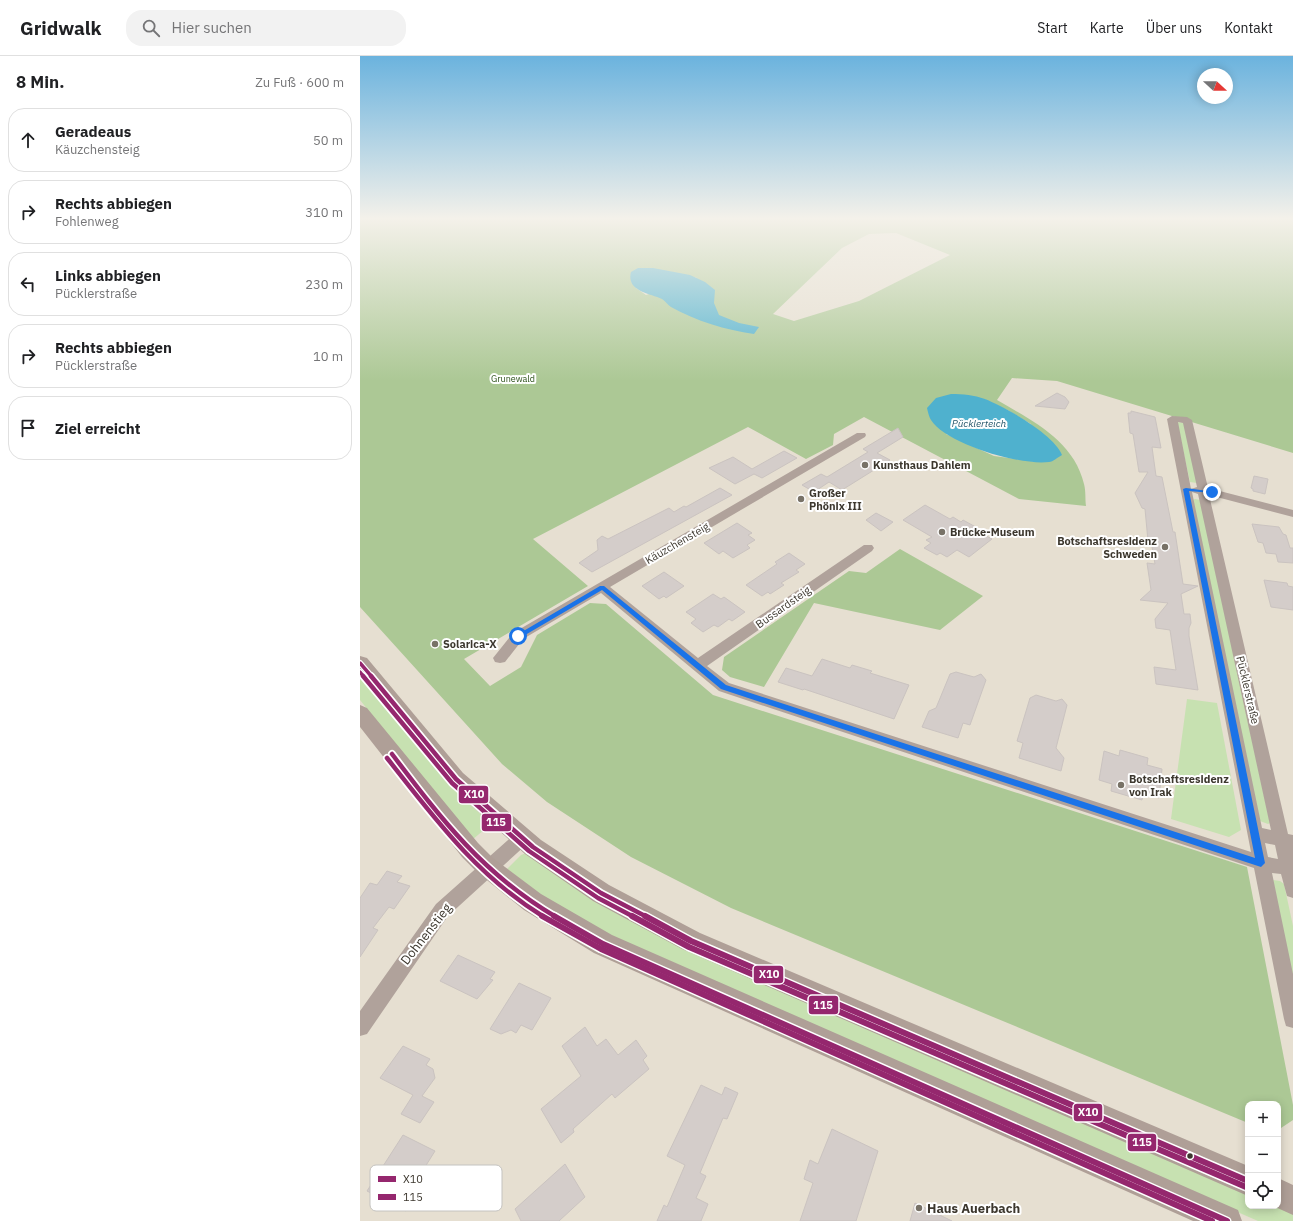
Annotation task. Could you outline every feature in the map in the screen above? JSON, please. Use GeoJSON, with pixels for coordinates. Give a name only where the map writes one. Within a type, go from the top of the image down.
{"type":"FeatureCollection","features":[{"type":"Feature","properties":{"kind":"main road"},"geometry":{"type":"LineString","coordinates":[[360,663],[456,779],[522,838],[601,893],[691,941],[1245,1179]]}},
{"type":"Feature","properties":{"kind":"main road"},"geometry":{"type":"LineString","coordinates":[[360,713],[451,828],[487,868],[530,902],[603,944],[1227,1221]]}},
{"type":"Feature","properties":{"kind":"main road"},"geometry":{"type":"LineString","coordinates":[[1281,1194],[1293,1200]]}},
{"type":"Feature","properties":{"kind":"street","name":"Pücklerstraße"},"geometry":{"type":"LineString","coordinates":[[1293,890],[1288,868],[1287,840],[1187,420],[1172,419],[1293,1019]]}},
{"type":"Feature","properties":{"kind":"street","name":"Käuzchensteig"},"geometry":{"type":"LineString","coordinates":[[500,658],[518,636],[861,435]]}},
{"type":"Feature","properties":{"kind":"street"},"geometry":{"type":"LineString","coordinates":[[1186,489],[1203,491],[1293,514]]}},
{"type":"Feature","properties":{"kind":"street","name":"Bussardsteig"},"geometry":{"type":"LineString","coordinates":[[697,666],[868,548]]}},
{"type":"Feature","properties":{"kind":"street"},"geometry":{"type":"LineString","coordinates":[[602,587],[724,687],[1261,863],[1288,868]]}},
{"type":"Feature","properties":{"kind":"street"},"geometry":{"type":"LineString","coordinates":[[1255,833],[1287,840]]}},
{"type":"Feature","properties":{"kind":"street","name":"Dohnenstieg"},"geometry":{"type":"LineString","coordinates":[[360,1027],[430,925],[442,910],[522,838]]}},
{"type":"Feature","properties":{"kind":"green space","name":"Grunewald"},"geometry":{"type":"Polygon","coordinates":[[[360,272],[667,272],[631,281],[636,288],[646,295],[697,278],[671,272],[817,272],[773,314],[794,321],[859,301],[916,272],[1293,272],[1293,453],[1057,381],[1012,378],[997,400],[1038,424],[1062,444],[1079,469],[1085,487],[1086,506],[1019,499],[864,417],[834,434],[833,445],[806,459],[748,427],[533,539],[588,586],[464,659],[490,686],[521,667],[537,635],[590,603],[606,604],[713,695],[1247,867],[1293,1105],[1293,1120],[1281,1128],[1281,1101],[1245,1101],[1245,1122],[731,908],[631,857],[547,802],[502,764],[360,607],[360,272]],[[984,399],[946,434],[994,456],[1038,462],[1031,424],[984,399]]]}},
{"type":"Feature","properties":{"kind":"green space"},"geometry":{"type":"Polygon","coordinates":[[[1177,422],[1184,423],[1197,483],[1190,482],[1177,422]]]}},
{"type":"Feature","properties":{"kind":"green space"},"geometry":{"type":"Polygon","coordinates":[[[1193,500],[1200,500],[1270,823],[1268,824],[1260,821],[1193,500]]]}},
{"type":"Feature","properties":{"kind":"green space"},"geometry":{"type":"Polygon","coordinates":[[[900,549],[983,596],[940,630],[814,603],[764,687],[730,677],[722,670],[724,657],[849,571],[866,573],[900,549]]]}},
{"type":"Feature","properties":{"kind":"green space"},"geometry":{"type":"Polygon","coordinates":[[[360,677],[454,789],[491,824],[472,840],[360,700],[360,677]]]}},
{"type":"Feature","properties":{"kind":"green space"},"geometry":{"type":"Polygon","coordinates":[[[1187,699],[1217,703],[1241,830],[1229,837],[1171,819],[1187,699]]]}},
{"type":"Feature","properties":{"kind":"green space"},"geometry":{"type":"Polygon","coordinates":[[[526,853],[620,915],[695,954],[1245,1192],[1245,1209],[1281,1209],[1281,1207],[1293,1212],[1293,1221],[1258,1221],[686,971],[569,916],[507,869],[521,855],[526,853]]]}},
{"type":"Feature","properties":{"kind":"green space"},"geometry":{"type":"Polygon","coordinates":[[[1273,880],[1280,881],[1284,884],[1293,926],[1293,981],[1273,880]]]}},
{"type":"Feature","properties":{"kind":"water"},"geometry":{"type":"Polygon","coordinates":[[[631,272],[676,272],[690,275],[705,282],[715,290],[714,303],[719,315],[739,323],[759,327],[754,334],[722,327],[691,317],[671,307],[662,299],[645,293],[635,287],[630,278],[631,272]]]}},
{"type":"Feature","properties":{"kind":"water","name":"Pücklerteich"},"geometry":{"type":"Polygon","coordinates":[[[951,394],[985,399],[1004,408],[1039,430],[1057,447],[1062,455],[1051,462],[1021,460],[985,452],[952,437],[939,429],[931,420],[927,408],[936,398],[951,394]]]}},
{"type":"Feature","properties":{"kind":"building"},"geometry":{"type":"Polygon","coordinates":[[[1057,393],[1065,397],[1069,402],[1065,409],[1035,406],[1057,393]]]}},
{"type":"Feature","properties":{"kind":"building"},"geometry":{"type":"Polygon","coordinates":[[[1131,411],[1155,417],[1161,448],[1152,447],[1156,476],[1162,477],[1173,532],[1175,532],[1183,584],[1198,586],[1181,594],[1184,614],[1190,614],[1191,623],[1189,628],[1189,636],[1198,690],[1156,684],[1154,667],[1176,670],[1170,630],[1156,628],[1155,619],[1168,603],[1140,600],[1151,590],[1147,563],[1155,564],[1151,541],[1148,541],[1145,509],[1142,508],[1135,493],[1148,472],[1139,472],[1133,434],[1130,433],[1128,413],[1131,413],[1131,411]]]}},
{"type":"Feature","properties":{"kind":"building","name":"Kunsthaus Dahlem"},"geometry":{"type":"Polygon","coordinates":[[[898,428],[903,437],[877,453],[890,460],[842,490],[829,482],[814,492],[802,485],[821,474],[827,477],[868,452],[863,449],[898,428]]]}},
{"type":"Feature","properties":{"kind":"building"},"geometry":{"type":"Polygon","coordinates":[[[784,451],[797,458],[762,478],[754,474],[735,484],[709,468],[733,457],[752,469],[784,451]]]}},
{"type":"Feature","properties":{"kind":"building"},"geometry":{"type":"Polygon","coordinates":[[[1254,476],[1268,479],[1265,494],[1253,491],[1251,488],[1254,476]]]}},
{"type":"Feature","properties":{"kind":"building"},"geometry":{"type":"Polygon","coordinates":[[[720,488],[732,495],[592,572],[579,563],[598,550],[597,540],[602,536],[608,539],[669,508],[674,512],[684,506],[686,507],[720,488]]]}},
{"type":"Feature","properties":{"kind":"building","name":"Brücke-Museum"},"geometry":{"type":"Polygon","coordinates":[[[925,505],[950,519],[953,517],[961,522],[963,520],[983,531],[981,533],[992,539],[969,557],[957,550],[947,557],[940,553],[937,555],[924,548],[931,543],[926,540],[932,537],[903,520],[925,505]]]}},
{"type":"Feature","properties":{"kind":"building"},"geometry":{"type":"Polygon","coordinates":[[[876,513],[893,522],[881,531],[866,520],[876,513]]]}},
{"type":"Feature","properties":{"kind":"building"},"geometry":{"type":"Polygon","coordinates":[[[737,523],[752,533],[748,535],[755,540],[747,545],[750,548],[733,558],[723,551],[719,554],[704,543],[737,523]]]}},
{"type":"Feature","properties":{"kind":"building"},"geometry":{"type":"Polygon","coordinates":[[[1252,524],[1279,527],[1283,534],[1286,535],[1290,548],[1293,548],[1293,563],[1278,562],[1276,554],[1266,553],[1263,543],[1258,542],[1252,524]]]}},
{"type":"Feature","properties":{"kind":"building"},"geometry":{"type":"Polygon","coordinates":[[[789,553],[805,564],[796,570],[799,572],[781,583],[784,585],[770,594],[768,592],[762,596],[746,585],[777,564],[775,562],[789,553]]]}},
{"type":"Feature","properties":{"kind":"building"},"geometry":{"type":"Polygon","coordinates":[[[664,572],[684,586],[666,598],[664,596],[659,599],[642,586],[664,572]]]}},
{"type":"Feature","properties":{"kind":"building"},"geometry":{"type":"Polygon","coordinates":[[[1264,580],[1287,583],[1288,586],[1293,587],[1293,610],[1271,607],[1264,580]]]}},
{"type":"Feature","properties":{"kind":"building"},"geometry":{"type":"Polygon","coordinates":[[[713,594],[721,599],[724,597],[745,612],[732,621],[729,619],[718,627],[714,625],[703,632],[691,623],[696,619],[686,612],[713,594]]]}},
{"type":"Feature","properties":{"kind":"building"},"geometry":{"type":"Polygon","coordinates":[[[822,659],[850,668],[852,665],[872,671],[870,673],[909,685],[894,719],[804,689],[803,690],[778,682],[786,668],[812,676],[822,659]]]}},
{"type":"Feature","properties":{"kind":"building"},"geometry":{"type":"Polygon","coordinates":[[[956,672],[974,677],[981,674],[986,680],[970,725],[963,723],[958,738],[922,727],[929,711],[936,708],[950,674],[956,672]]]}},
{"type":"Feature","properties":{"kind":"building"},"geometry":{"type":"Polygon","coordinates":[[[1036,695],[1056,701],[1062,699],[1067,705],[1056,748],[1064,758],[1061,771],[1019,758],[1023,743],[1017,741],[1030,698],[1036,695]]]}},
{"type":"Feature","properties":{"kind":"building"},"geometry":{"type":"Polygon","coordinates":[[[1120,750],[1148,758],[1147,765],[1162,769],[1159,798],[1143,793],[1142,800],[1111,791],[1112,784],[1099,780],[1104,751],[1119,756],[1120,750]]]}},
{"type":"Feature","properties":{"kind":"building"},"geometry":{"type":"Polygon","coordinates":[[[387,871],[402,876],[397,882],[410,886],[394,909],[389,907],[373,928],[378,930],[360,957],[360,898],[370,883],[377,885],[387,871]]]}},
{"type":"Feature","properties":{"kind":"building"},"geometry":{"type":"Polygon","coordinates":[[[458,955],[495,972],[490,979],[493,980],[477,999],[440,981],[458,955]]]}},
{"type":"Feature","properties":{"kind":"building"},"geometry":{"type":"Polygon","coordinates":[[[519,983],[551,998],[532,1030],[521,1025],[516,1033],[511,1030],[501,1034],[490,1029],[519,983]]]}},
{"type":"Feature","properties":{"kind":"building"},"geometry":{"type":"Polygon","coordinates":[[[585,1027],[597,1046],[606,1039],[618,1055],[636,1040],[647,1056],[643,1060],[649,1069],[615,1098],[612,1094],[573,1129],[574,1132],[561,1143],[541,1109],[581,1076],[562,1046],[585,1027]]]}},
{"type":"Feature","properties":{"kind":"building"},"geometry":{"type":"Polygon","coordinates":[[[403,1046],[430,1059],[426,1065],[433,1069],[435,1078],[422,1096],[434,1102],[420,1123],[401,1114],[413,1095],[380,1078],[403,1046]]]}},
{"type":"Feature","properties":{"kind":"building"},"geometry":{"type":"Polygon","coordinates":[[[701,1085],[722,1095],[725,1087],[738,1093],[727,1119],[723,1118],[700,1173],[706,1176],[696,1198],[708,1204],[701,1221],[657,1221],[664,1205],[667,1207],[685,1165],[667,1156],[701,1085]]]}},
{"type":"Feature","properties":{"kind":"building"},"geometry":{"type":"Polygon","coordinates":[[[832,1129],[878,1151],[856,1221],[800,1221],[813,1183],[804,1179],[810,1160],[818,1164],[832,1129]]]}},
{"type":"Feature","properties":{"kind":"building"},"geometry":{"type":"Polygon","coordinates":[[[403,1135],[435,1151],[426,1165],[384,1165],[403,1135]]]}},
{"type":"Feature","properties":{"kind":"building"},"geometry":{"type":"Polygon","coordinates":[[[565,1164],[585,1197],[559,1221],[521,1221],[515,1209],[565,1164]]]}},
{"type":"Feature","properties":{"kind":"building","name":"Haus Auerbach"},"geometry":{"type":"Polygon","coordinates":[[[915,1203],[952,1221],[910,1221],[915,1203]]]}},
{"type":"Feature","properties":{"kind":"transit line","name":"X10"},"geometry":{"type":"LineString","coordinates":[[360,663],[456,779],[533,847],[601,893],[691,941],[1245,1180]]}},
{"type":"Feature","properties":{"kind":"transit line","name":"115"},"geometry":{"type":"LineString","coordinates":[[360,672],[452,783],[529,851],[598,898],[689,947],[1245,1187]]}},
{"type":"Feature","properties":{"kind":"transit line","name":"X10"},"geometry":{"type":"LineString","coordinates":[[392,754],[442,820],[484,865],[524,897],[576,929],[603,944],[1227,1221]]}},
{"type":"Feature","properties":{"kind":"transit line","name":"115"},"geometry":{"type":"LineString","coordinates":[[387,758],[451,839],[480,869],[507,893],[560,927],[601,949],[1212,1221]]}},
{"type":"Feature","properties":{"kind":"place","name":"Kunsthaus Dahlem"},"geometry":{"type":"Point","coordinates":[865,465]}},
{"type":"Feature","properties":{"kind":"place","name":"Großer Phönix III"},"geometry":{"type":"Point","coordinates":[801,499]}},
{"type":"Feature","properties":{"kind":"place","name":"Brücke-Museum"},"geometry":{"type":"Point","coordinates":[942,532]}},
{"type":"Feature","properties":{"kind":"place","name":"Botschaftsresidenz Schweden"},"geometry":{"type":"Point","coordinates":[1165,547]}},
{"type":"Feature","properties":{"kind":"place","name":"Solarica-X"},"geometry":{"type":"Point","coordinates":[435,644]}},
{"type":"Feature","properties":{"kind":"place","name":"Botschaftsresidenz von Irak"},"geometry":{"type":"Point","coordinates":[1121,785]}},
{"type":"Feature","properties":{"kind":"place","name":"Haus Auerbach"},"geometry":{"type":"Point","coordinates":[919,1208]}},
{"type":"Feature","properties":{"kind":"route"},"geometry":{"type":"LineString","coordinates":[[518,636],[602,587],[724,687],[1261,863],[1186,489],[1212,492]]}}]}
